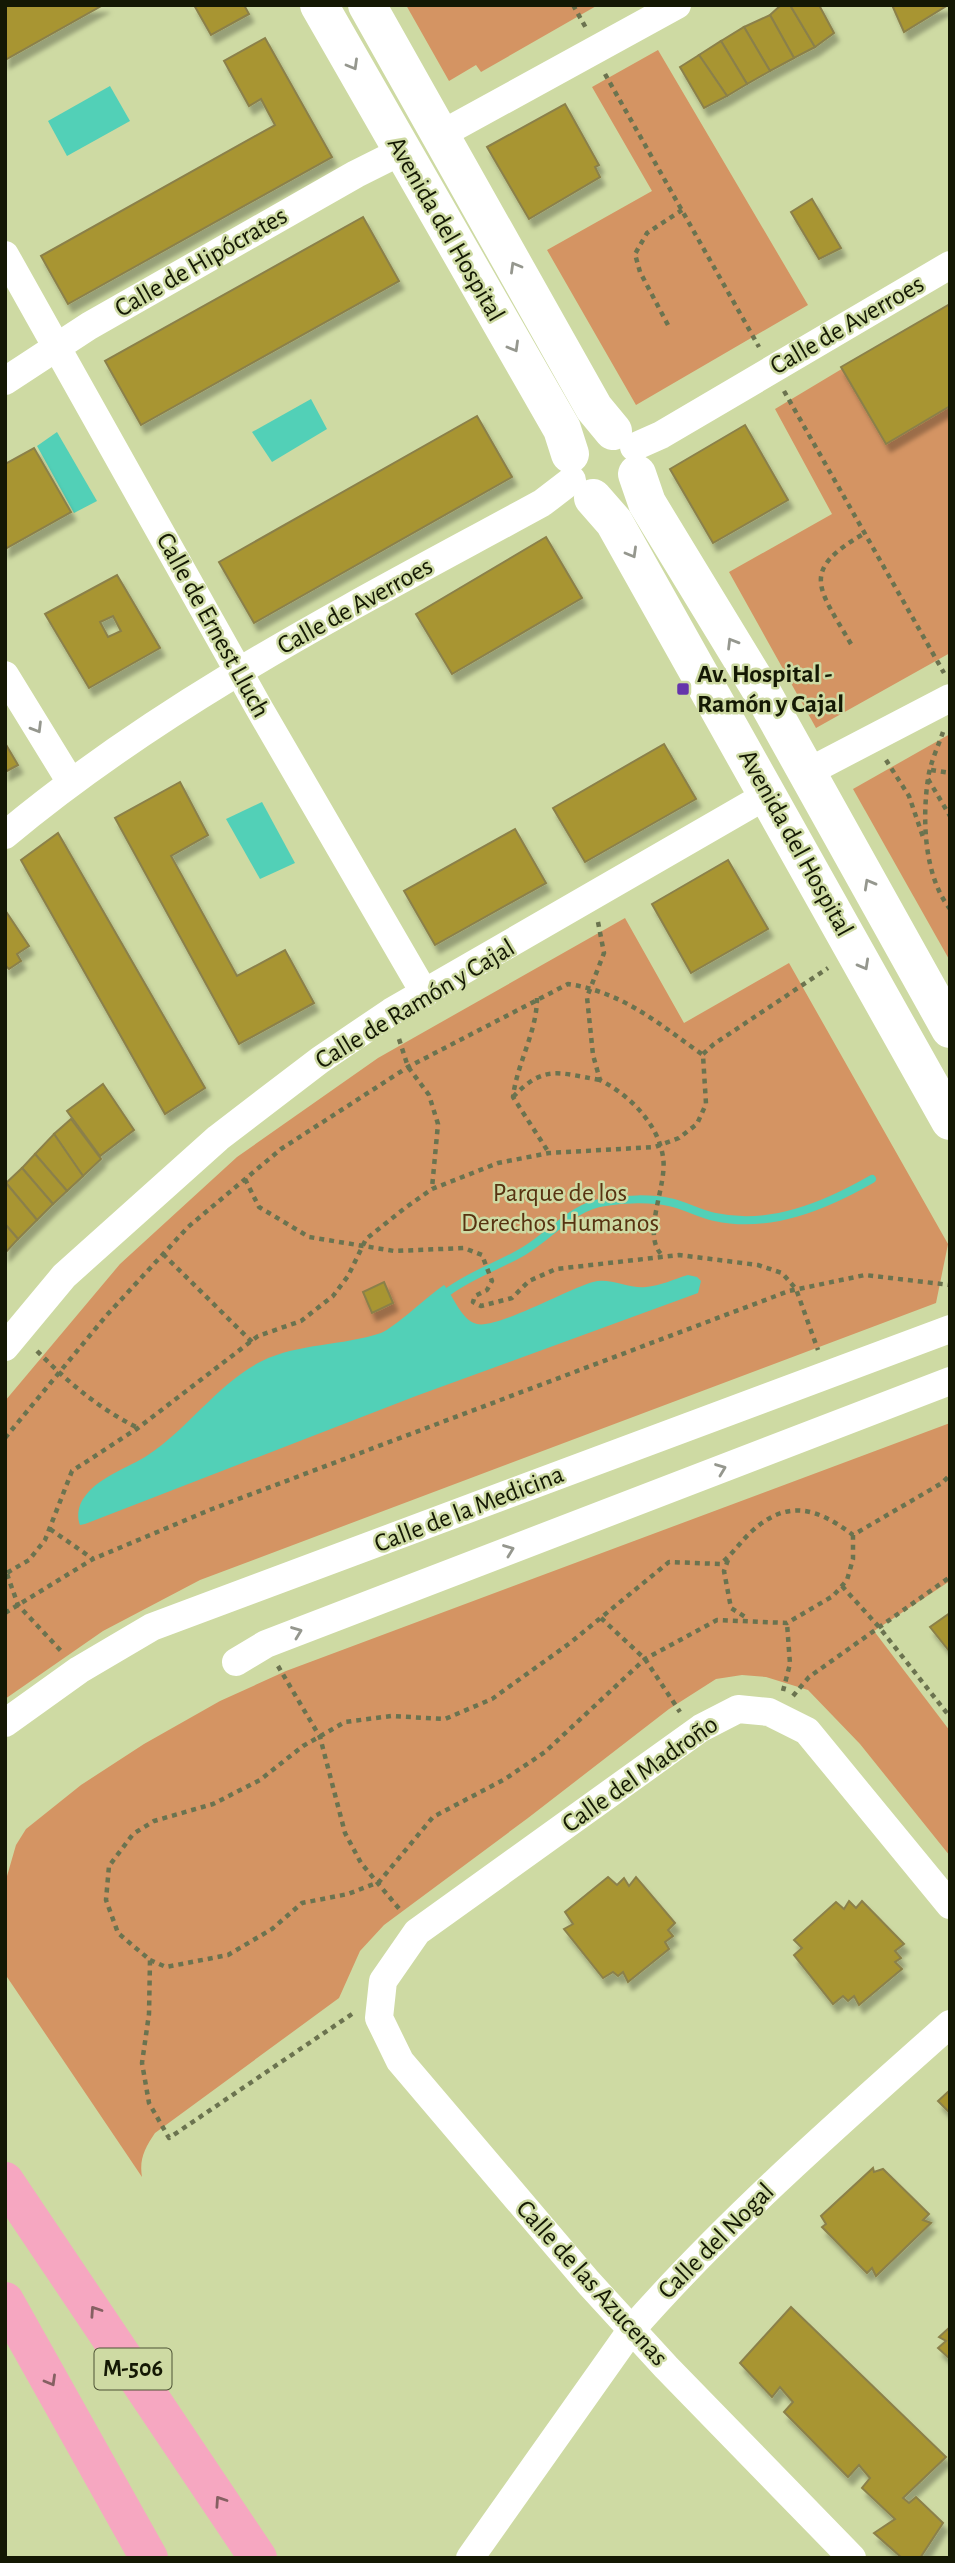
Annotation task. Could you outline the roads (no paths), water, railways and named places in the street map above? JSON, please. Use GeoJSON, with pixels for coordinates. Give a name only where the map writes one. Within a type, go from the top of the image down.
{"type":"FeatureCollection","features":[{"type":"Feature","properties":{"kind":"highway","name":"M-506"},"geometry":{"type":"LineString","coordinates":[[5,2181],[258,2558]]}},
{"type":"Feature","properties":{"kind":"highway","name":"M-506"},"geometry":{"type":"LineString","coordinates":[[5,2301],[149,2558]]}},
{"type":"Feature","properties":{"kind":"main road","name":"Avenida del Hospital"},"geometry":{"type":"LineString","coordinates":[[319,5],[562,429],[578,477],[614,522],[769,794],[950,1121]]}},
{"type":"Feature","properties":{"kind":"main road","name":"Avenida del Hospital"},"geometry":{"type":"LineString","coordinates":[[367,5],[594,408],[628,450],[647,503],[808,772],[950,1029]]}},
{"type":"Feature","properties":{"kind":"main road"},"geometry":{"type":"LineString","coordinates":[[599,430],[628,450],[631,486],[620,496],[607,500],[578,477],[576,442],[586,434],[599,430]]}},
{"type":"Feature","properties":{"kind":"street"},"geometry":{"type":"LineString","coordinates":[[439,135],[677,5]]}},
{"type":"Feature","properties":{"kind":"street","name":"Calle de Hipócrates"},"geometry":{"type":"LineString","coordinates":[[5,381],[55,346],[356,174],[402,151]]}},
{"type":"Feature","properties":{"kind":"street","name":"Calle de Ernest Lluch"},"geometry":{"type":"LineString","coordinates":[[5,255],[240,674],[425,994]]}},
{"type":"Feature","properties":{"kind":"street","name":"Calle de Averroes"},"geometry":{"type":"LineString","coordinates":[[628,450],[661,435],[950,265]]}},
{"type":"Feature","properties":{"kind":"street","name":"Calle de Averroes"},"geometry":{"type":"LineString","coordinates":[[5,835],[70,781],[206,690],[240,674],[275,650],[542,503],[578,477]]}},
{"type":"Feature","properties":{"kind":"street"},"geometry":{"type":"LineString","coordinates":[[5,675],[70,781]]}},
{"type":"Feature","properties":{"kind":"street"},"geometry":{"type":"LineString","coordinates":[[808,772],[873,738],[948,710]]}},
{"type":"Feature","properties":{"kind":"street","name":"Calle de Ramón y Cajal"},"geometry":{"type":"LineString","coordinates":[[12,1339],[64,1276],[218,1138],[320,1060],[391,1012],[769,794]]}},
{"type":"Feature","properties":{"kind":"street","name":"Calle de la Medicina"},"geometry":{"type":"LineString","coordinates":[[5,1723],[79,1670],[152,1628],[950,1329]]}},
{"type":"Feature","properties":{"kind":"street","name":"Calle de la Medicina"},"geometry":{"type":"LineString","coordinates":[[236,1662],[266,1644],[950,1381]]}},
{"type":"Feature","properties":{"kind":"street","name":"Calle del Madroño"},"geometry":{"type":"LineString","coordinates":[[382,1987],[417,1932],[694,1733],[737,1709],[769,1712],[807,1731],[950,1905]]}},
{"type":"Feature","properties":{"kind":"street","name":"Calle de las Azucenas"},"geometry":{"type":"LineString","coordinates":[[382,1987],[379,2018],[400,2061],[632,2329],[852,2558]]}},
{"type":"Feature","properties":{"kind":"street","name":"Calle del Nogal"},"geometry":{"type":"LineString","coordinates":[[470,2558],[632,2329],[789,2167],[950,2024]]}},
{"type":"Feature","properties":{"kind":"water"},"geometry":{"type":"Polygon","coordinates":[[[110,86],[130,121],[67,156],[48,121],[110,86]]]}},
{"type":"Feature","properties":{"kind":"water"},"geometry":{"type":"Polygon","coordinates":[[[311,399],[327,429],[272,462],[252,432],[311,399]]]}},
{"type":"Feature","properties":{"kind":"water"},"geometry":{"type":"Polygon","coordinates":[[[57,432],[97,501],[74,513],[37,446],[57,432]]]}},
{"type":"Feature","properties":{"kind":"water"},"geometry":{"type":"Polygon","coordinates":[[[262,802],[295,863],[260,879],[226,819],[262,802]]]}},
{"type":"Feature","properties":{"kind":"water"},"geometry":{"type":"Polygon","coordinates":[[[688,1275],[701,1281],[698,1293],[416,1396],[80,1525],[80,1505],[92,1488],[163,1444],[217,1393],[246,1370],[276,1355],[381,1333],[444,1285],[466,1318],[477,1324],[487,1324],[516,1315],[593,1282],[606,1281],[646,1287],[688,1275]]]}},
{"type":"Feature","properties":{"kind":"waterway"},"geometry":{"type":"LineString","coordinates":[[449,1291],[524,1251],[572,1215],[593,1205],[620,1200],[654,1200],[675,1203],[715,1217],[756,1220],[796,1213],[816,1206],[872,1179]]}},
{"type":"Feature","properties":{"kind":"place","name":"Av. Hospital - Ramón y Cajal"},"geometry":{"type":"Point","coordinates":[683,689]}},
{"type":"Feature","properties":{"kind":"park label","name":"Parque de los Derechos Humanos"},"geometry":{"type":"Point","coordinates":[560,1208]}}]}
